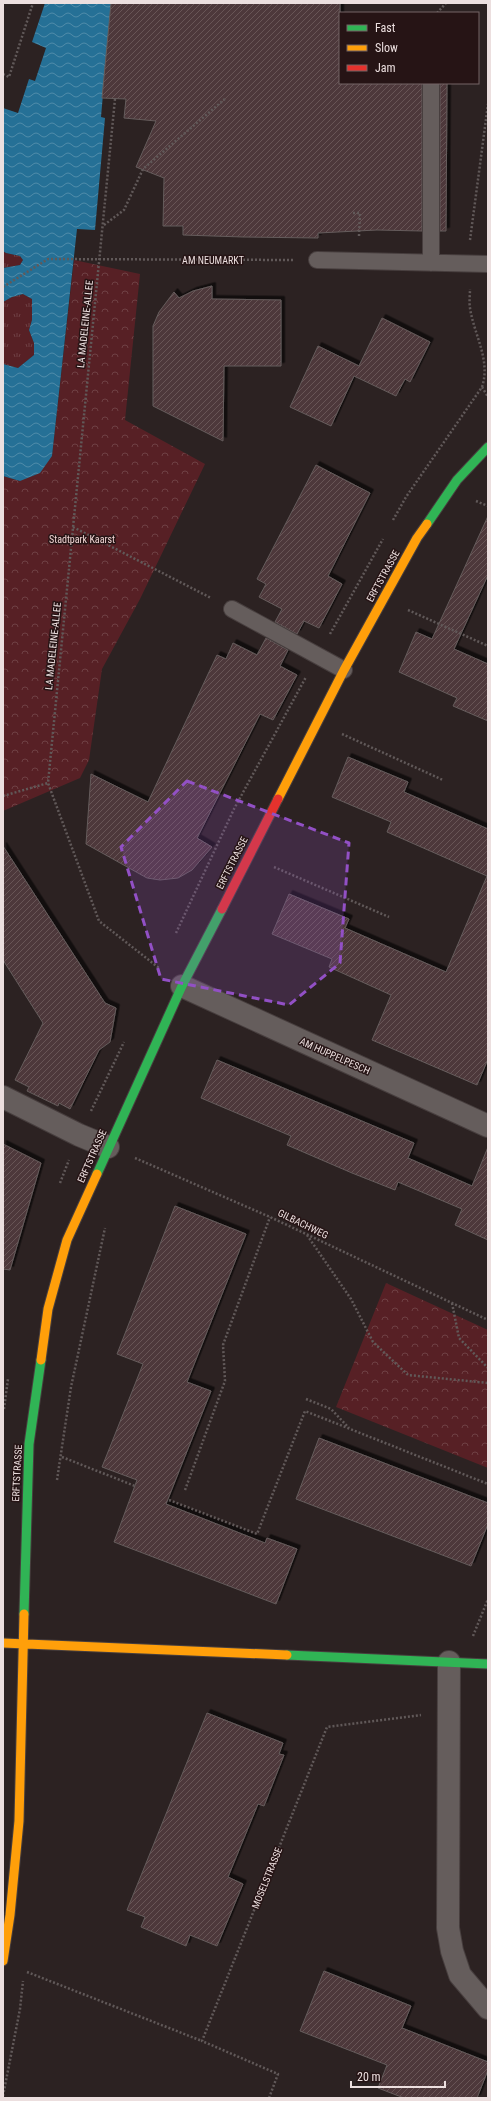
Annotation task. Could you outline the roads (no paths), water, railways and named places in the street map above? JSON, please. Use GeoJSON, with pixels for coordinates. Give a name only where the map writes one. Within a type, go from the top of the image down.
{"type":"FeatureCollection","features":[{"type":"Feature","properties":{"kind":"street","name":"ERFTSTRASSE"},"geometry":{"type":"LineString","coordinates":[[3,1962],[10,1915],[19,1821],[29,1444],[48,1308],[54,1282],[67,1240],[182,986],[344,670],[417,538],[458,480],[488,447]]}},
{"type":"Feature","properties":{"kind":"street","name":"AM HUPPELPESCH"},"geometry":{"type":"LineString","coordinates":[[182,986],[488,1126]]}},
{"type":"Feature","properties":{"kind":"street"},"geometry":{"type":"LineString","coordinates":[[3,1097],[79,1135],[108,1147]]}},
{"type":"Feature","properties":{"kind":"street"},"geometry":{"type":"LineString","coordinates":[[3,1642],[488,1664]]}},
{"type":"Feature","properties":{"kind":"street"},"geometry":{"type":"LineString","coordinates":[[456,1663],[447,1712],[448,1928],[452,1951],[460,1975],[488,2008]]}},
{"type":"Feature","properties":{"kind":"lane"},"geometry":{"type":"LineString","coordinates":[[431,84],[431,263]]}},
{"type":"Feature","properties":{"kind":"lane"},"geometry":{"type":"LineString","coordinates":[[317,260],[488,264]]}},
{"type":"Feature","properties":{"kind":"lane"},"geometry":{"type":"LineString","coordinates":[[232,609],[344,670]]}},
{"type":"Feature","properties":{"kind":"water"},"geometry":{"type":"Polygon","coordinates":[[[45,3],[111,3],[101,117],[105,118],[95,230],[77,229],[52,456],[40,473],[20,481],[3,476],[3,364],[18,368],[34,355],[34,343],[29,330],[32,320],[32,299],[23,294],[12,297],[3,302],[3,268],[20,265],[23,260],[20,256],[3,251],[3,108],[18,113],[29,79],[35,81],[46,48],[32,42],[45,3]]]}},
{"type":"Feature","properties":{"kind":"park label","name":"Stadtpark Kaarst"},"geometry":{"type":"Point","coordinates":[82,539]}}]}
